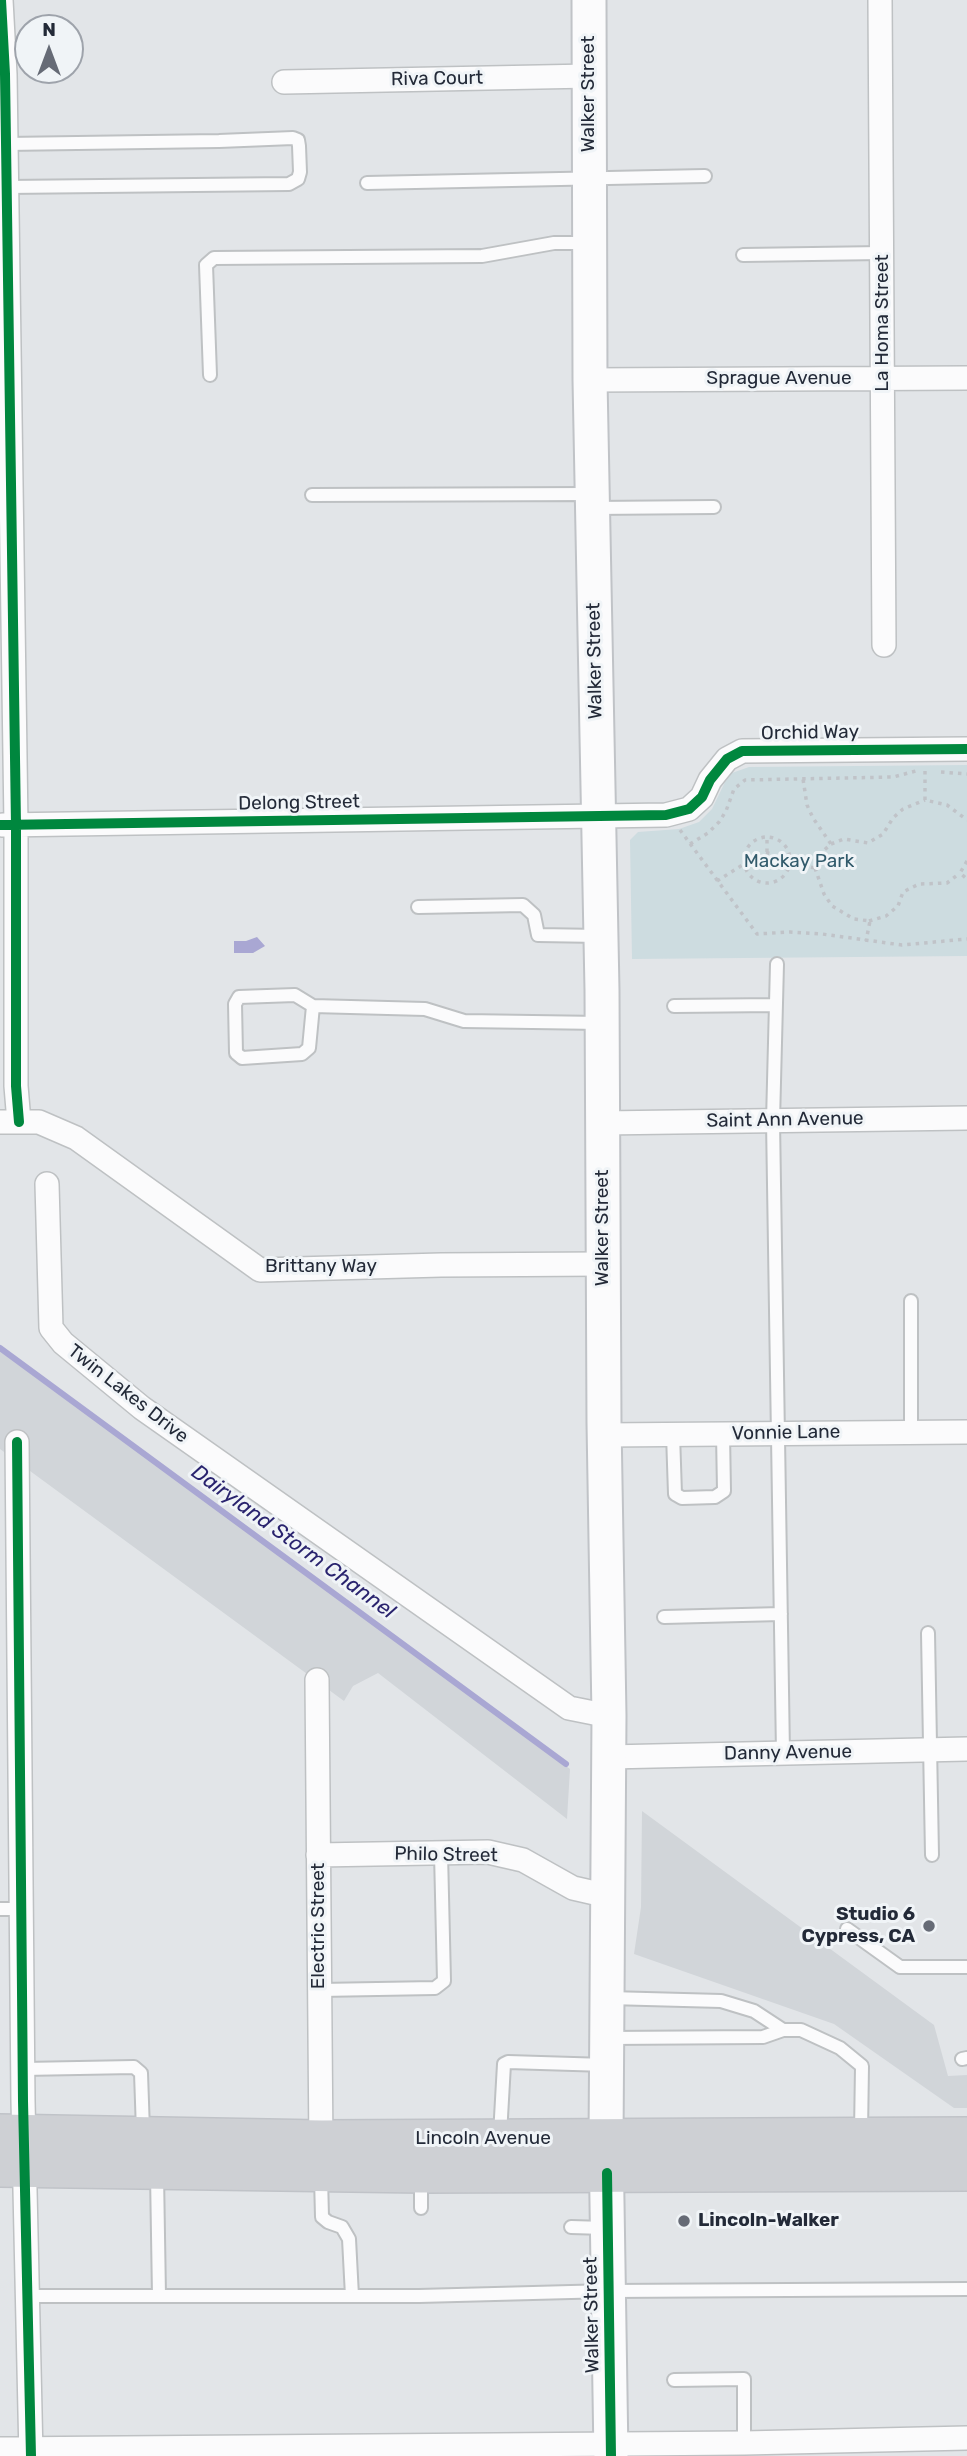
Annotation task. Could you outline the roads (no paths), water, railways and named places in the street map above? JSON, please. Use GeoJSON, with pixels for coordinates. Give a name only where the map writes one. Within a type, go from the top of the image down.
{"type":"FeatureCollection","features":[{"type":"Feature","properties":{"kind":"main road","name":"Walker Street"},"geometry":{"type":"LineString","coordinates":[[589,0],[590,380],[602,1023],[609,1716],[607,2156],[611,2450]]}},
{"type":"Feature","properties":{"kind":"main road","name":"Lincoln Avenue"},"geometry":{"type":"LineString","coordinates":[[12,2151],[144,2136],[321,2156],[421,2191],[607,2156],[861,2137],[967,2136]]}},
{"type":"Feature","properties":{"kind":"main road","name":"Lincoln Avenue"},"geometry":{"type":"LineString","coordinates":[[12,2151],[157,2170],[500,2139],[607,2156],[967,2172]]}},
{"type":"Feature","properties":{"kind":"street"},"geometry":{"type":"LineString","coordinates":[[1,0],[6,144],[5,454],[10,1122]]}},
{"type":"Feature","properties":{"kind":"street","name":"La Homa Street"},"geometry":{"type":"LineString","coordinates":[[880,0],[884,645]]}},
{"type":"Feature","properties":{"kind":"street","name":"Riva Court"},"geometry":{"type":"LineString","coordinates":[[284,82],[590,76]]}},
{"type":"Feature","properties":{"kind":"street","name":"Sprague Avenue"},"geometry":{"type":"LineString","coordinates":[[590,380],[967,378]]}},
{"type":"Feature","properties":{"kind":"street","name":"Orchid Way"},"geometry":{"type":"LineString","coordinates":[[598,815],[666,815],[689,809],[702,797],[710,780],[727,759],[742,751],[967,749]]}},
{"type":"Feature","properties":{"kind":"street","name":"Delong Street"},"geometry":{"type":"LineString","coordinates":[[8,825],[598,815]]}},
{"type":"Feature","properties":{"kind":"street","name":"Saint Ann Avenue"},"geometry":{"type":"LineString","coordinates":[[602,1123],[967,1118]]}},
{"type":"Feature","properties":{"kind":"street","name":"Brittany Way"},"geometry":{"type":"LineString","coordinates":[[10,1122],[39,1122],[76,1138],[260,1270],[603,1264]]}},
{"type":"Feature","properties":{"kind":"street","name":"Twin Lakes Drive"},"geometry":{"type":"LineString","coordinates":[[47,1184],[51,1328],[62,1343],[142,1408],[569,1708],[609,1716]]}},
{"type":"Feature","properties":{"kind":"street","name":"Vonnie Lane"},"geometry":{"type":"LineString","coordinates":[[605,1435],[967,1432]]}},
{"type":"Feature","properties":{"kind":"street"},"geometry":{"type":"LineString","coordinates":[[17,1442],[9,1653],[11,1909],[23,2068],[12,2151],[27,2296],[31,2452]]}},
{"type":"Feature","properties":{"kind":"street","name":"Electric Street"},"geometry":{"type":"LineString","coordinates":[[317,1680],[321,2156]]}},
{"type":"Feature","properties":{"kind":"street","name":"Danny Avenue"},"geometry":{"type":"LineString","coordinates":[[609,1757],[967,1749]]}},
{"type":"Feature","properties":{"kind":"street","name":"Philo Street"},"geometry":{"type":"LineString","coordinates":[[318,1855],[488,1852],[523,1860],[573,1888],[608,1896]]}},
{"type":"Feature","properties":{"kind":"street"},"geometry":{"type":"LineString","coordinates":[[0,2449],[31,2452],[611,2450],[744,2443],[967,2438]]}},
{"type":"Feature","properties":{"kind":"lane"},"geometry":{"type":"LineString","coordinates":[[6,144],[293,138],[298,140],[300,172],[298,178],[289,184],[6,187]]}},
{"type":"Feature","properties":{"kind":"lane"},"geometry":{"type":"LineString","coordinates":[[367,183],[705,176]]}},
{"type":"Feature","properties":{"kind":"lane"},"geometry":{"type":"LineString","coordinates":[[210,375],[206,265],[214,258],[482,256],[554,243],[590,243]]}},
{"type":"Feature","properties":{"kind":"lane"},"geometry":{"type":"LineString","coordinates":[[743,255],[882,253]]}},
{"type":"Feature","properties":{"kind":"lane"},"geometry":{"type":"LineString","coordinates":[[312,495],[592,501],[714,507]]}},
{"type":"Feature","properties":{"kind":"lane"},"geometry":{"type":"LineString","coordinates":[[418,907],[523,905],[534,915],[538,935],[600,936]]}},
{"type":"Feature","properties":{"kind":"lane"},"geometry":{"type":"LineString","coordinates":[[777,964],[773,1121],[783,1753]]}},
{"type":"Feature","properties":{"kind":"lane"},"geometry":{"type":"LineString","coordinates":[[313,1006],[309,1048],[302,1055],[242,1058],[236,1053],[234,1004],[239,997],[295,995],[313,1006],[425,1009],[464,1021],[602,1023]]}},
{"type":"Feature","properties":{"kind":"lane"},"geometry":{"type":"LineString","coordinates":[[674,1006],[776,1005]]}},
{"type":"Feature","properties":{"kind":"lane"},"geometry":{"type":"LineString","coordinates":[[911,1301],[911,1432]]}},
{"type":"Feature","properties":{"kind":"lane"},"geometry":{"type":"LineString","coordinates":[[673,1434],[675,1494],[682,1498],[715,1497],[724,1491],[723,1434]]}},
{"type":"Feature","properties":{"kind":"lane"},"geometry":{"type":"LineString","coordinates":[[664,1617],[782,1615]]}},
{"type":"Feature","properties":{"kind":"lane"},"geometry":{"type":"LineString","coordinates":[[928,1633],[932,1855]]}},
{"type":"Feature","properties":{"kind":"lane"},"geometry":{"type":"LineString","coordinates":[[320,1990],[435,1988],[444,1981],[441,1853]]}},
{"type":"Feature","properties":{"kind":"lane"},"geometry":{"type":"LineString","coordinates":[[847,1930],[900,1967],[967,1967]]}},
{"type":"Feature","properties":{"kind":"lane"},"geometry":{"type":"LineString","coordinates":[[608,1998],[721,2001],[754,2011],[783,2030]]}},
{"type":"Feature","properties":{"kind":"lane"},"geometry":{"type":"LineString","coordinates":[[500,2139],[504,2064],[508,2062],[763,2037],[783,2030],[801,2030],[840,2048],[862,2066],[861,2137]]}},
{"type":"Feature","properties":{"kind":"lane"},"geometry":{"type":"LineString","coordinates":[[23,2068],[134,2067],[141,2073],[144,2136]]}},
{"type":"Feature","properties":{"kind":"lane"},"geometry":{"type":"LineString","coordinates":[[321,2156],[322,2217],[342,2227],[349,2239],[352,2296]]}},
{"type":"Feature","properties":{"kind":"lane"},"geometry":{"type":"LineString","coordinates":[[157,2170],[159,2296]]}},
{"type":"Feature","properties":{"kind":"lane"},"geometry":{"type":"LineString","coordinates":[[571,2227],[608,2228]]}},
{"type":"Feature","properties":{"kind":"lane"},"geometry":{"type":"LineString","coordinates":[[27,2296],[352,2296],[967,2289]]}},
{"type":"Feature","properties":{"kind":"lane"},"geometry":{"type":"LineString","coordinates":[[674,2380],[744,2379],[744,2443]]}},
{"type":"Feature","properties":{"kind":"water"},"geometry":{"type":"Polygon","coordinates":[[[257,937],[265,946],[253,953],[234,953],[234,941],[257,937]]]}},
{"type":"Feature","properties":{"kind":"waterway","name":"Dairyland Storm Channel"},"geometry":{"type":"LineString","coordinates":[[0,1348],[566,1764]]}},
{"type":"Feature","properties":{"kind":"place","name":"Studio 6 Cypress, CA"},"geometry":{"type":"Point","coordinates":[929,1926]}},
{"type":"Feature","properties":{"kind":"place","name":"Lincoln-Walker"},"geometry":{"type":"Point","coordinates":[684,2221]}},
{"type":"Feature","properties":{"kind":"park label","name":"Mackay Park"},"geometry":{"type":"Point","coordinates":[799,862]}}]}
